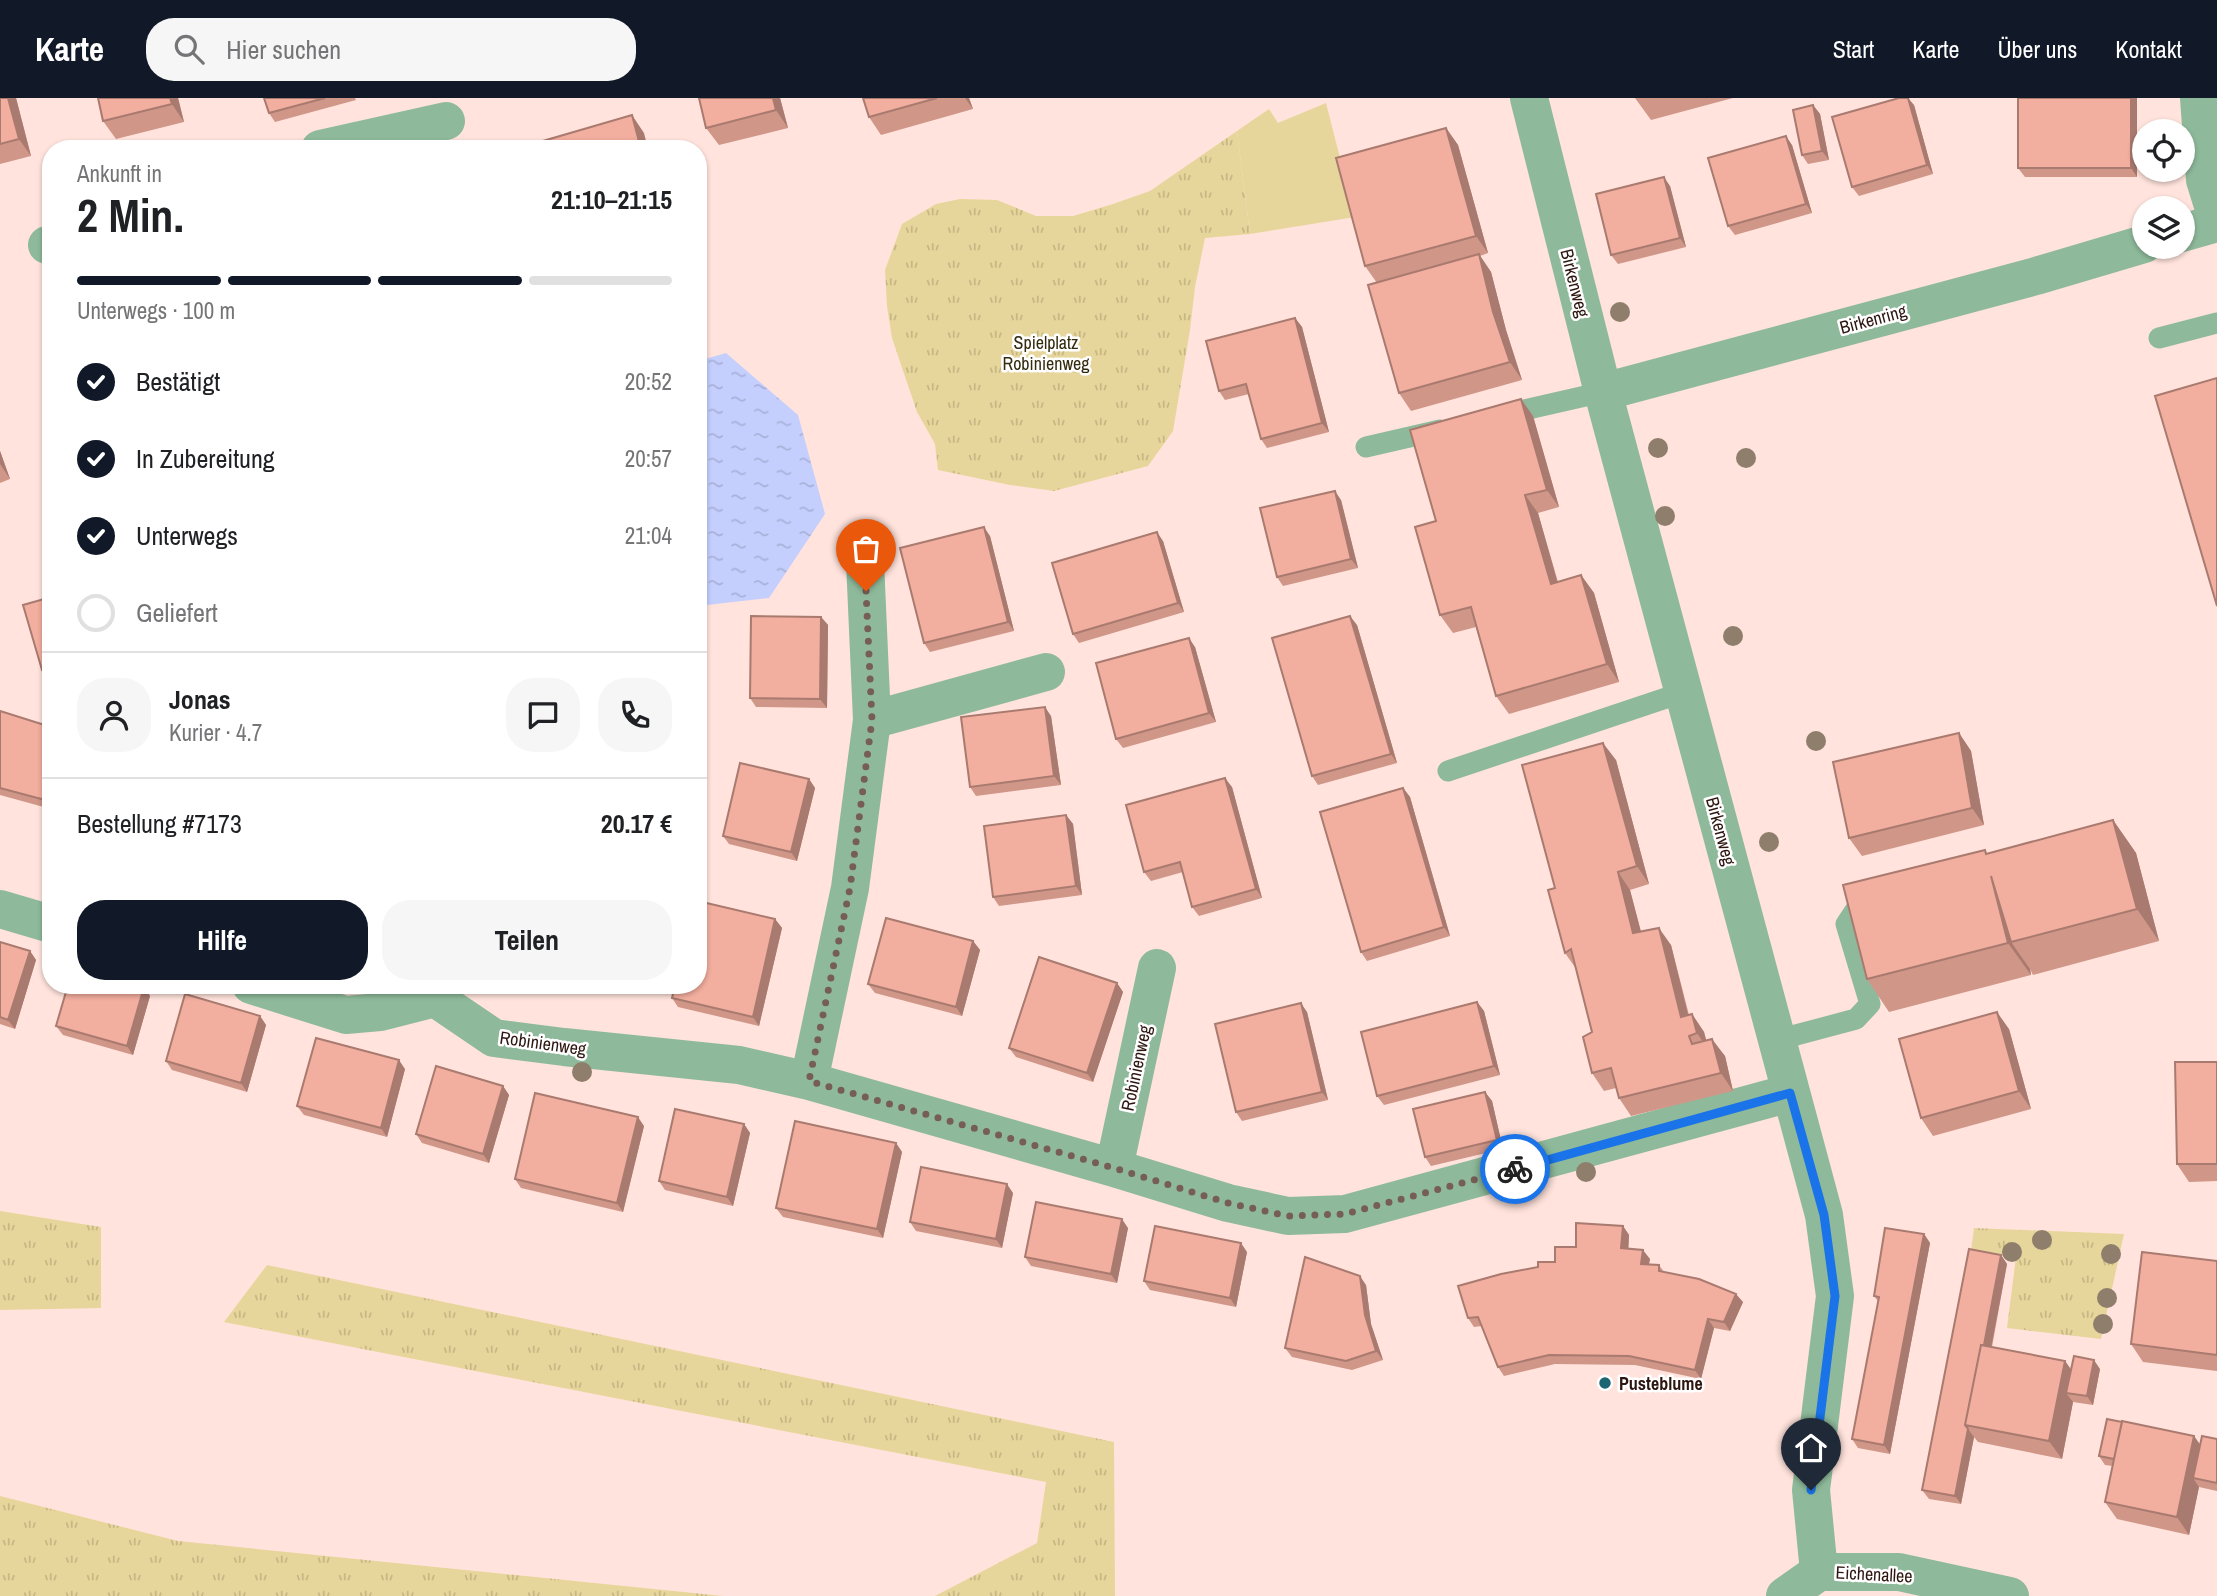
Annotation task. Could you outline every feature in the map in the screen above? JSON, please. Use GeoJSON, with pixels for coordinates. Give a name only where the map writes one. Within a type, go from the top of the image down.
{"type":"FeatureCollection","features":[{"type":"Feature","properties":{"kind":"street","name":"Birkenweg"},"geometry":{"type":"LineString","coordinates":[[1530,98],[1602,392],[1824,1215],[1835,1296],[1811,1490],[1819,1572]]}},
{"type":"Feature","properties":{"kind":"street"},"geometry":{"type":"LineString","coordinates":[[2195,229],[2217,221],[2205,180],[2199,98]]}},
{"type":"Feature","properties":{"kind":"street"},"geometry":{"type":"LineString","coordinates":[[364,140],[446,123]]}},
{"type":"Feature","properties":{"kind":"street","name":"Birkenring"},"geometry":{"type":"LineString","coordinates":[[1602,392],[2132,247]]}},
{"type":"Feature","properties":{"kind":"street"},"geometry":{"type":"LineString","coordinates":[[809,1081],[850,888],[872,720],[864,539]]}},
{"type":"Feature","properties":{"kind":"street"},"geometry":{"type":"LineString","coordinates":[[872,720],[1046,672]]}},
{"type":"Feature","properties":{"kind":"street"},"geometry":{"type":"LineString","coordinates":[[0,909],[42,921]]}},
{"type":"Feature","properties":{"kind":"street","name":"Robinienweg"},"geometry":{"type":"LineString","coordinates":[[1114,1168],[1157,968]]}},
{"type":"Feature","properties":{"kind":"street","name":"Robinienweg"},"geometry":{"type":"LineString","coordinates":[[280,994],[346,1015],[380,1012],[427,994]]}},
{"type":"Feature","properties":{"kind":"street","name":"Robinienweg"},"geometry":{"type":"LineString","coordinates":[[435,994],[495,1038],[738,1065],[809,1081],[1228,1203],[1288,1216],[1345,1214],[1790,1093]]}},
{"type":"Feature","properties":{"kind":"street"},"geometry":{"type":"LineString","coordinates":[[1785,1596],[1819,1572]]}},
{"type":"Feature","properties":{"kind":"street","name":"Eichenallee"},"geometry":{"type":"LineString","coordinates":[[1819,1572],[1899,1572],[2010,1596]]}},
{"type":"Feature","properties":{"kind":"lane"},"geometry":{"type":"LineString","coordinates":[[2159,338],[2217,323]]}},
{"type":"Feature","properties":{"kind":"lane"},"geometry":{"type":"LineString","coordinates":[[1485,419],[1602,392]]}},
{"type":"Feature","properties":{"kind":"lane"},"geometry":{"type":"LineString","coordinates":[[1366,447],[1458,426]]}},
{"type":"Feature","properties":{"kind":"lane"},"geometry":{"type":"LineString","coordinates":[[1448,771],[1684,692]]}},
{"type":"Feature","properties":{"kind":"lane"},"geometry":{"type":"LineString","coordinates":[[1777,1040],[1856,1019],[1870,1004],[1846,924],[1860,903],[1872,896],[1894,891]]}},
{"type":"Feature","properties":{"kind":"green space"},"geometry":{"type":"Polygon","coordinates":[[[1326,103],[1355,217],[1250,234],[1237,131],[1269,109],[1278,123],[1326,103]]]}},
{"type":"Feature","properties":{"kind":"green space","name":"Spielplatz Robinienweg"},"geometry":{"type":"Polygon","coordinates":[[[1237,131],[1250,234],[1205,238],[1173,431],[1148,466],[1054,491],[938,470],[935,444],[917,412],[892,338],[887,306],[885,270],[902,224],[936,204],[960,199],[997,200],[1036,216],[1073,216],[1150,191],[1237,131]]]}},
{"type":"Feature","properties":{"kind":"green space"},"geometry":{"type":"Polygon","coordinates":[[[0,1211],[101,1227],[101,1308],[0,1310],[0,1211]]]}},
{"type":"Feature","properties":{"kind":"green space"},"geometry":{"type":"Polygon","coordinates":[[[1974,1228],[2124,1234],[2101,1339],[2007,1328],[2016,1257],[1971,1251],[1974,1228]]]}},
{"type":"Feature","properties":{"kind":"green space"},"geometry":{"type":"Polygon","coordinates":[[[267,1265],[1114,1442],[1115,1596],[935,1596],[1037,1543],[1046,1482],[224,1322],[267,1265]]]}},
{"type":"Feature","properties":{"kind":"green space"},"geometry":{"type":"Polygon","coordinates":[[[0,1496],[178,1541],[723,1596],[0,1596],[0,1496]]]}},
{"type":"Feature","properties":{"kind":"water"},"geometry":{"type":"Polygon","coordinates":[[[726,353],[798,415],[825,514],[769,598],[707,605],[707,358],[726,353]]]}},
{"type":"Feature","properties":{"kind":"building"},"geometry":{"type":"Polygon","coordinates":[[[0,98],[8,98],[19,139],[0,144],[0,98]]]}},
{"type":"Feature","properties":{"kind":"building"},"geometry":{"type":"Polygon","coordinates":[[[98,98],[170,98],[172,104],[103,121],[98,98]]]}},
{"type":"Feature","properties":{"kind":"building"},"geometry":{"type":"Polygon","coordinates":[[[264,98],[325,98],[269,113],[264,98]]]}},
{"type":"Feature","properties":{"kind":"building"},"geometry":{"type":"Polygon","coordinates":[[[699,98],[773,98],[776,110],[706,128],[699,98]]]}},
{"type":"Feature","properties":{"kind":"building"},"geometry":{"type":"Polygon","coordinates":[[[863,98],[937,98],[869,117],[863,98]]]}},
{"type":"Feature","properties":{"kind":"building"},"geometry":{"type":"Polygon","coordinates":[[[1899,98],[1908,98],[1927,165],[1852,187],[1832,117],[1899,98]]]}},
{"type":"Feature","properties":{"kind":"building"},"geometry":{"type":"Polygon","coordinates":[[[2018,98],[2131,98],[2131,168],[2018,168],[2018,98]]]}},
{"type":"Feature","properties":{"kind":"building"},"geometry":{"type":"Polygon","coordinates":[[[1813,105],[1822,151],[1802,155],[1793,110],[1813,105]]]}},
{"type":"Feature","properties":{"kind":"building"},"geometry":{"type":"Polygon","coordinates":[[[632,115],[639,140],[546,140],[632,115]]]}},
{"type":"Feature","properties":{"kind":"building"},"geometry":{"type":"Polygon","coordinates":[[[1446,128],[1476,236],[1365,266],[1336,158],[1446,128]]]}},
{"type":"Feature","properties":{"kind":"building"},"geometry":{"type":"Polygon","coordinates":[[[1786,136],[1806,204],[1728,226],[1708,158],[1786,136]]]}},
{"type":"Feature","properties":{"kind":"building"},"geometry":{"type":"Polygon","coordinates":[[[1664,177],[1680,238],[1611,255],[1596,194],[1664,177]]]}},
{"type":"Feature","properties":{"kind":"building"},"geometry":{"type":"Polygon","coordinates":[[[1479,254],[1493,312],[1510,362],[1399,393],[1368,285],[1479,254]]]}},
{"type":"Feature","properties":{"kind":"building"},"geometry":{"type":"Polygon","coordinates":[[[1295,318],[1322,423],[1261,439],[1246,384],[1219,391],[1206,341],[1295,318]]]}},
{"type":"Feature","properties":{"kind":"building"},"geometry":{"type":"Polygon","coordinates":[[[2217,378],[2217,606],[2155,396],[2217,378]]]}},
{"type":"Feature","properties":{"kind":"building"},"geometry":{"type":"Polygon","coordinates":[[[1521,399],[1547,490],[1525,495],[1551,584],[1581,575],[1607,664],[1496,696],[1471,607],[1440,615],[1415,527],[1436,521],[1410,430],[1521,399]]]}},
{"type":"Feature","properties":{"kind":"building"},"geometry":{"type":"Polygon","coordinates":[[[1335,491],[1351,559],[1277,577],[1260,508],[1335,491]]]}},
{"type":"Feature","properties":{"kind":"building"},"geometry":{"type":"Polygon","coordinates":[[[984,527],[1008,622],[924,643],[900,548],[984,527]]]}},
{"type":"Feature","properties":{"kind":"building"},"geometry":{"type":"Polygon","coordinates":[[[1157,532],[1178,603],[1073,634],[1052,563],[1157,532]]]}},
{"type":"Feature","properties":{"kind":"building"},"geometry":{"type":"Polygon","coordinates":[[[42,600],[42,670],[23,605],[42,600]]]}},
{"type":"Feature","properties":{"kind":"building"},"geometry":{"type":"Polygon","coordinates":[[[751,616],[821,617],[820,699],[750,698],[751,616]]]}},
{"type":"Feature","properties":{"kind":"building"},"geometry":{"type":"Polygon","coordinates":[[[1350,616],[1391,754],[1312,776],[1272,638],[1350,616]]]}},
{"type":"Feature","properties":{"kind":"building"},"geometry":{"type":"Polygon","coordinates":[[[1189,638],[1209,713],[1116,739],[1096,663],[1189,638]]]}},
{"type":"Feature","properties":{"kind":"building"},"geometry":{"type":"Polygon","coordinates":[[[1045,707],[1054,776],[970,787],[961,717],[1045,707]]]}},
{"type":"Feature","properties":{"kind":"building"},"geometry":{"type":"Polygon","coordinates":[[[0,711],[42,724],[42,799],[0,788],[0,711]]]}},
{"type":"Feature","properties":{"kind":"building"},"geometry":{"type":"Polygon","coordinates":[[[1959,733],[1972,808],[1849,838],[1833,762],[1959,733]]]}},
{"type":"Feature","properties":{"kind":"building"},"geometry":{"type":"Polygon","coordinates":[[[1603,743],[1637,866],[1618,872],[1633,933],[1659,928],[1681,1017],[1692,1014],[1697,1033],[1689,1036],[1692,1044],[1712,1039],[1721,1073],[1619,1098],[1611,1068],[1592,1073],[1583,1037],[1592,1032],[1571,949],[1565,953],[1548,890],[1555,888],[1522,765],[1603,743]]]}},
{"type":"Feature","properties":{"kind":"building"},"geometry":{"type":"Polygon","coordinates":[[[740,763],[809,779],[791,852],[723,836],[740,763]]]}},
{"type":"Feature","properties":{"kind":"building"},"geometry":{"type":"Polygon","coordinates":[[[1225,778],[1256,889],[1192,907],[1180,862],[1144,872],[1126,805],[1225,778]]]}},
{"type":"Feature","properties":{"kind":"building"},"geometry":{"type":"Polygon","coordinates":[[[1403,788],[1444,927],[1361,952],[1320,812],[1403,788]]]}},
{"type":"Feature","properties":{"kind":"building"},"geometry":{"type":"Polygon","coordinates":[[[1066,815],[1076,886],[993,897],[984,826],[1066,815]]]}},
{"type":"Feature","properties":{"kind":"building"},"geometry":{"type":"Polygon","coordinates":[[[2113,820],[2137,909],[2011,942],[1991,876],[2008,943],[1867,979],[1843,885],[1985,850],[1986,854],[2113,820]]]}},
{"type":"Feature","properties":{"kind":"building"},"geometry":{"type":"Polygon","coordinates":[[[707,903],[775,919],[753,1017],[672,998],[673,994],[707,994],[707,903]]]}},
{"type":"Feature","properties":{"kind":"building"},"geometry":{"type":"Polygon","coordinates":[[[886,918],[973,941],[956,1007],[868,984],[886,918]]]}},
{"type":"Feature","properties":{"kind":"building"},"geometry":{"type":"Polygon","coordinates":[[[0,942],[30,951],[8,1020],[0,1017],[0,942]]]}},
{"type":"Feature","properties":{"kind":"building"},"geometry":{"type":"Polygon","coordinates":[[[1039,957],[1117,983],[1087,1073],[1009,1048],[1039,957]]]}},
{"type":"Feature","properties":{"kind":"building"},"geometry":{"type":"Polygon","coordinates":[[[65,994],[142,994],[127,1046],[56,1026],[65,994]]]}},
{"type":"Feature","properties":{"kind":"building"},"geometry":{"type":"Polygon","coordinates":[[[185,994],[260,1016],[241,1083],[166,1061],[185,994]]]}},
{"type":"Feature","properties":{"kind":"building"},"geometry":{"type":"Polygon","coordinates":[[[1477,1002],[1494,1066],[1377,1096],[1361,1032],[1477,1002]]]}},
{"type":"Feature","properties":{"kind":"building"},"geometry":{"type":"Polygon","coordinates":[[[1301,1003],[1322,1092],[1236,1112],[1215,1024],[1301,1003]]]}},
{"type":"Feature","properties":{"kind":"building"},"geometry":{"type":"Polygon","coordinates":[[[1997,1012],[2019,1091],[1921,1118],[1899,1039],[1997,1012]]]}},
{"type":"Feature","properties":{"kind":"building"},"geometry":{"type":"Polygon","coordinates":[[[316,1038],[399,1060],[381,1128],[297,1106],[316,1038]]]}},
{"type":"Feature","properties":{"kind":"building"},"geometry":{"type":"Polygon","coordinates":[[[2175,1062],[2217,1062],[2217,1164],[2177,1164],[2175,1062]]]}},
{"type":"Feature","properties":{"kind":"building"},"geometry":{"type":"Polygon","coordinates":[[[436,1066],[503,1086],[483,1154],[416,1134],[436,1066]]]}},
{"type":"Feature","properties":{"kind":"building"},"geometry":{"type":"Polygon","coordinates":[[[1485,1092],[1497,1140],[1425,1157],[1413,1109],[1485,1092]]]}},
{"type":"Feature","properties":{"kind":"building"},"geometry":{"type":"Polygon","coordinates":[[[535,1093],[638,1117],[617,1203],[515,1179],[535,1093]]]}},
{"type":"Feature","properties":{"kind":"building"},"geometry":{"type":"Polygon","coordinates":[[[675,1109],[744,1124],[727,1197],[659,1181],[675,1109]]]}},
{"type":"Feature","properties":{"kind":"building"},"geometry":{"type":"Polygon","coordinates":[[[795,1121],[896,1143],[877,1229],[776,1208],[795,1121]]]}},
{"type":"Feature","properties":{"kind":"building"},"geometry":{"type":"Polygon","coordinates":[[[921,1167],[1007,1184],[996,1239],[910,1222],[921,1167]]]}},
{"type":"Feature","properties":{"kind":"building"},"geometry":{"type":"Polygon","coordinates":[[[1036,1202],[1122,1219],[1111,1274],[1025,1257],[1036,1202]]]}},
{"type":"Feature","properties":{"kind":"building"},"geometry":{"type":"Polygon","coordinates":[[[1576,1223],[1623,1226],[1621,1248],[1643,1250],[1641,1264],[1659,1265],[1659,1271],[1699,1279],[1736,1294],[1724,1322],[1708,1319],[1695,1370],[1629,1356],[1549,1355],[1498,1367],[1478,1317],[1468,1318],[1458,1286],[1538,1267],[1538,1262],[1555,1262],[1555,1247],[1576,1247],[1576,1223]]]}},
{"type":"Feature","properties":{"kind":"building"},"geometry":{"type":"Polygon","coordinates":[[[1155,1226],[1241,1243],[1230,1298],[1144,1281],[1155,1226]]]}},
{"type":"Feature","properties":{"kind":"building"},"geometry":{"type":"Polygon","coordinates":[[[1885,1228],[1924,1234],[1884,1445],[1852,1439],[1879,1297],[1874,1296],[1885,1228]]]}},
{"type":"Feature","properties":{"kind":"building"},"geometry":{"type":"Polygon","coordinates":[[[1969,1249],[2001,1255],[1965,1425],[1968,1429],[1955,1496],[1922,1490],[1969,1249]]]}},
{"type":"Feature","properties":{"kind":"building"},"geometry":{"type":"Polygon","coordinates":[[[2142,1252],[2217,1261],[2217,1355],[2131,1344],[2142,1252]]]}},
{"type":"Feature","properties":{"kind":"building"},"geometry":{"type":"Polygon","coordinates":[[[1305,1257],[1360,1276],[1365,1315],[1376,1351],[1346,1361],[1285,1348],[1305,1257]]]}},
{"type":"Feature","properties":{"kind":"building"},"geometry":{"type":"Polygon","coordinates":[[[1981,1345],[2065,1361],[2049,1441],[1965,1425],[1981,1345]]]}},
{"type":"Feature","properties":{"kind":"building"},"geometry":{"type":"Polygon","coordinates":[[[2074,1356],[2094,1360],[2087,1396],[2066,1393],[2074,1356]]]}},
{"type":"Feature","properties":{"kind":"building"},"geometry":{"type":"Polygon","coordinates":[[[2107,1419],[2122,1422],[2114,1459],[2099,1456],[2107,1419]]]}},
{"type":"Feature","properties":{"kind":"building"},"geometry":{"type":"Polygon","coordinates":[[[2122,1421],[2194,1436],[2177,1517],[2105,1502],[2122,1421]]]}},
{"type":"Feature","properties":{"kind":"building"},"geometry":{"type":"Polygon","coordinates":[[[2202,1436],[2217,1439],[2217,1483],[2193,1478],[2202,1436]]]}},
{"type":"Feature","properties":{"kind":"way so far"},"geometry":{"type":"LineString","coordinates":[[866,591],[872,720],[850,888],[809,1081],[1228,1203],[1288,1216],[1345,1214],[1515,1169]]}},
{"type":"Feature","properties":{"kind":"place","name":"Pusteblume"},"geometry":{"type":"Point","coordinates":[1605,1383]}},
{"type":"Feature","properties":{"kind":"route"},"geometry":{"type":"LineString","coordinates":[[1515,1169],[1790,1093],[1824,1215],[1835,1296],[1811,1490]]}}]}
